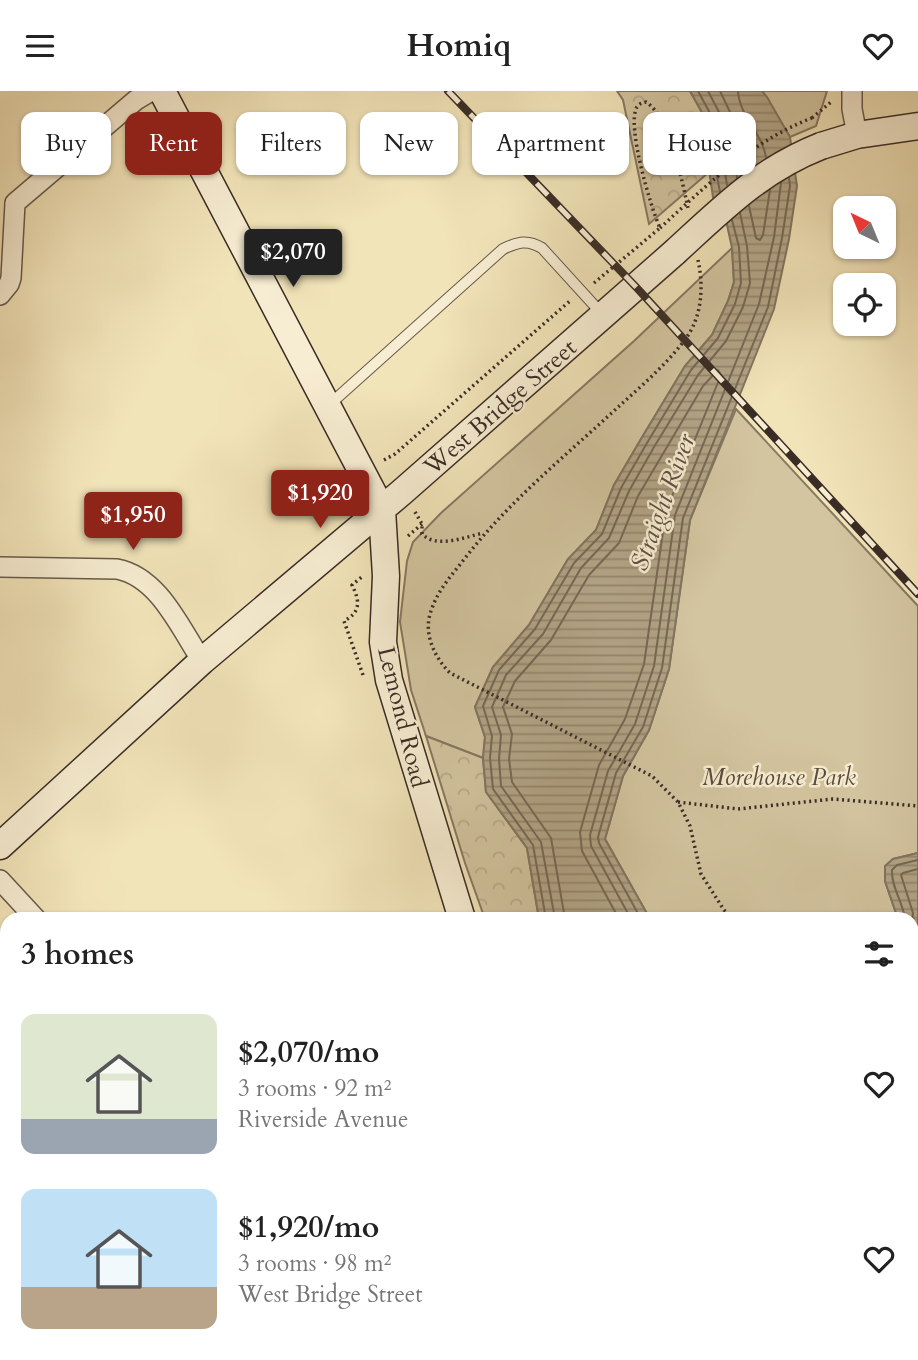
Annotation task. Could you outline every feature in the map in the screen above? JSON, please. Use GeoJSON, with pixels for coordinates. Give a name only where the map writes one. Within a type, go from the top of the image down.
{"type":"FeatureCollection","features":[{"type":"Feature","properties":{"kind":"main road"},"geometry":{"type":"LineString","coordinates":[[162,91],[382,510]]}},
{"type":"Feature","properties":{"kind":"main road","name":"West Bridge Street"},"geometry":{"type":"LineString","coordinates":[[0,846],[202,661],[382,510],[603,316],[686,253],[727,203],[764,174],[801,153],[857,135],[918,126]]}},
{"type":"Feature","properties":{"kind":"main road","name":"Lemond Road"},"geometry":{"type":"LineString","coordinates":[[382,510],[386,576],[383,642],[389,680],[460,912]]}},
{"type":"Feature","properties":{"kind":"street"},"geometry":{"type":"LineString","coordinates":[[0,295],[11,278],[8,201],[151,91]]}},
{"type":"Feature","properties":{"kind":"street"},"geometry":{"type":"LineString","coordinates":[[852,91],[857,135]]}},
{"type":"Feature","properties":{"kind":"street"},"geometry":{"type":"LineString","coordinates":[[0,566],[117,569],[132,572],[156,592],[202,661]]}},
{"type":"Feature","properties":{"kind":"street"},"geometry":{"type":"LineString","coordinates":[[0,880],[30,912]]}},
{"type":"Feature","properties":{"kind":"lane"},"geometry":{"type":"LineString","coordinates":[[328,406],[503,250],[514,244],[524,241],[542,248],[603,316]]}},
{"type":"Feature","properties":{"kind":"path"},"geometry":{"type":"LineString","coordinates":[[383,460],[395,454],[563,305],[603,278],[660,228],[651,207],[637,148],[634,116],[640,104],[646,102],[659,114],[679,164],[689,216]]}},
{"type":"Feature","properties":{"kind":"path"},"geometry":{"type":"LineString","coordinates":[[812,118],[832,102]]}},
{"type":"Feature","properties":{"kind":"path"},"geometry":{"type":"LineString","coordinates":[[686,253],[702,278],[697,316],[684,341],[637,389],[483,533],[437,596],[428,625],[430,640],[440,662],[460,680],[652,776],[678,802],[690,826],[701,874],[726,912]]}},
{"type":"Feature","properties":{"kind":"path"},"geometry":{"type":"LineString","coordinates":[[422,524],[422,534],[429,541],[438,542],[483,533]]}},
{"type":"Feature","properties":{"kind":"path"},"geometry":{"type":"LineString","coordinates":[[678,802],[738,809],[833,799],[918,806]]}},
{"type":"Feature","properties":{"kind":"green space"},"geometry":{"type":"Polygon","coordinates":[[[617,91],[690,91],[702,112],[643,112],[643,175],[706,175],[649,224],[629,129],[629,112],[626,112],[623,100],[617,91]]]}},
{"type":"Feature","properties":{"kind":"green space"},"geometry":{"type":"Polygon","coordinates":[[[762,91],[827,91],[816,126],[790,137],[762,91]]]}},
{"type":"Feature","properties":{"kind":"green space"},"geometry":{"type":"Polygon","coordinates":[[[732,248],[734,282],[712,335],[685,366],[641,439],[614,485],[596,530],[568,559],[529,625],[493,667],[475,707],[485,737],[483,758],[426,736],[411,690],[400,622],[407,561],[413,542],[441,513],[634,341],[732,248]]]}},
{"type":"Feature","properties":{"kind":"green space","name":"Morehouse Park"},"geometry":{"type":"Polygon","coordinates":[[[736,409],[918,606],[918,853],[893,859],[885,867],[885,881],[896,912],[646,912],[605,839],[623,776],[649,730],[669,669],[690,520],[736,409]]]}},
{"type":"Feature","properties":{"kind":"green space"},"geometry":{"type":"Polygon","coordinates":[[[426,736],[483,758],[486,792],[527,848],[538,912],[482,912],[426,736]]]}},
{"type":"Feature","properties":{"kind":"water","name":"Straight River"},"geometry":{"type":"Polygon","coordinates":[[[690,91],[762,91],[790,137],[797,186],[789,239],[774,309],[690,520],[669,669],[649,730],[623,776],[605,839],[646,912],[538,912],[527,848],[486,792],[483,758],[485,737],[475,707],[493,667],[529,625],[568,559],[596,530],[614,485],[685,366],[712,335],[728,301],[734,282],[732,248],[724,211],[713,197],[710,175],[756,175],[756,112],[702,112],[690,91]]]}},
{"type":"Feature","properties":{"kind":"water"},"geometry":{"type":"Polygon","coordinates":[[[918,853],[918,912],[896,912],[885,881],[885,866],[893,859],[918,853]]]}},
{"type":"Feature","properties":{"kind":"railway"},"geometry":{"type":"LineString","coordinates":[[448,91],[636,287],[918,594]]}}]}
